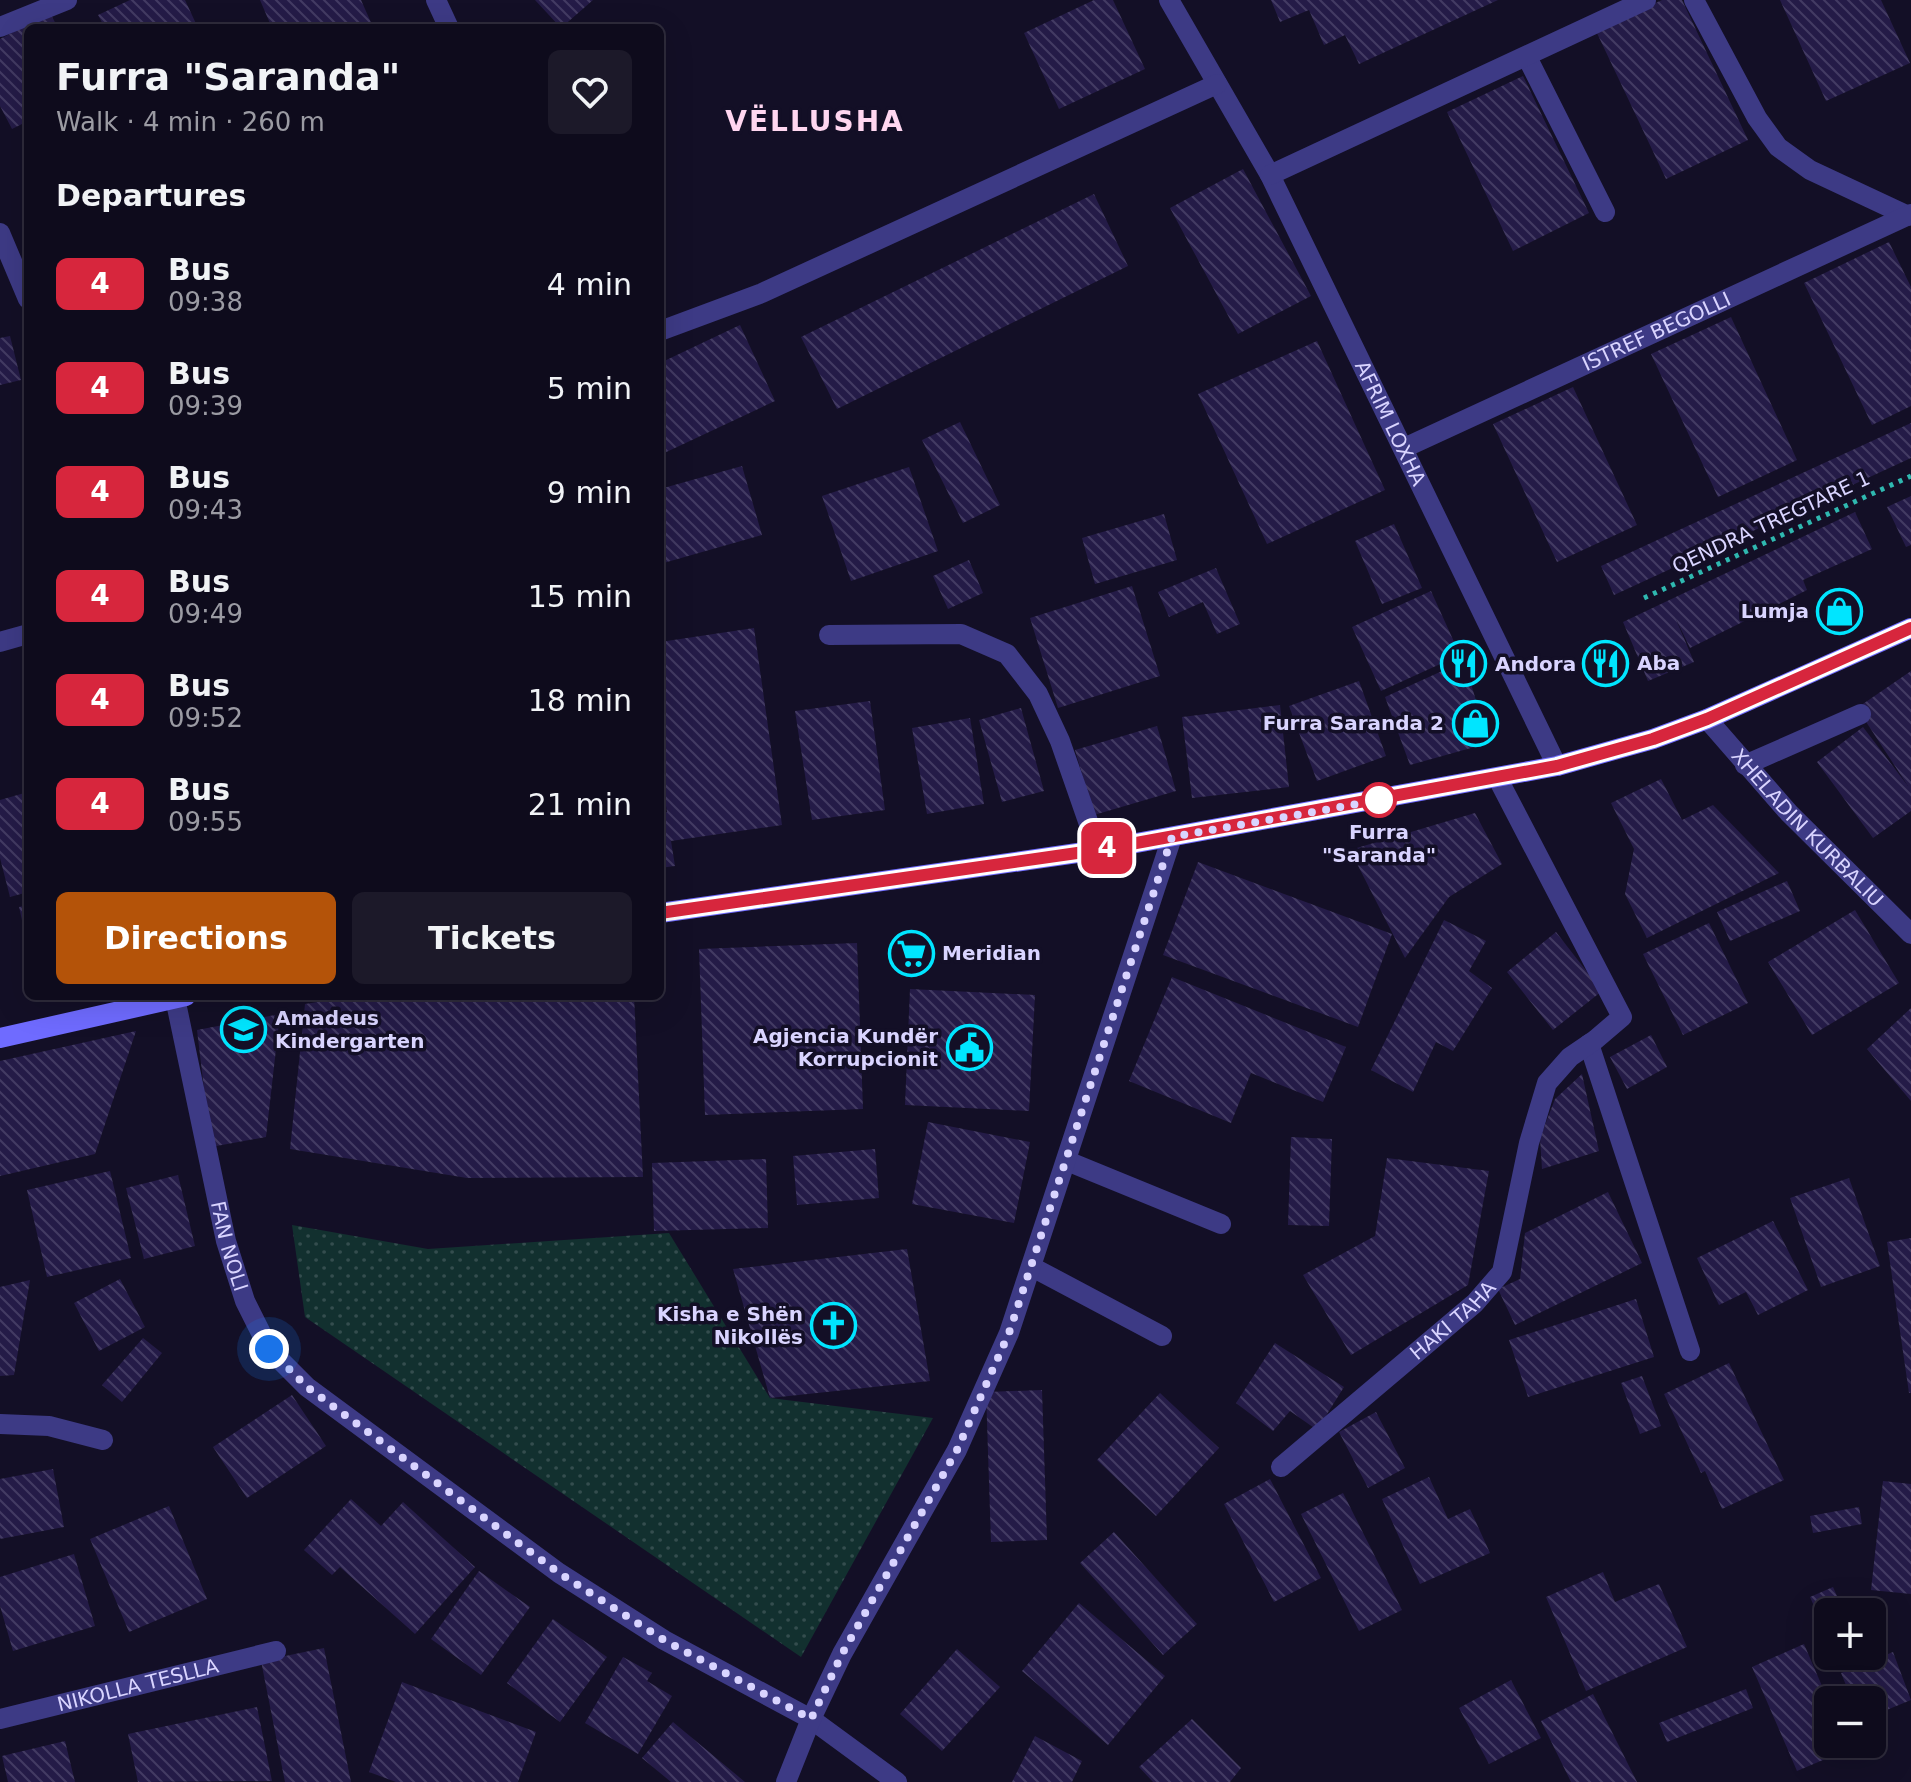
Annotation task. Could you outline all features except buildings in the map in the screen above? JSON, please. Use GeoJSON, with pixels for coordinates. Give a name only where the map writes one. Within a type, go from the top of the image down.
{"type":"FeatureCollection","features":[{"type":"Feature","properties":{"kind":"street"},"geometry":{"type":"LineString","coordinates":[[0,27],[67,0]]}},
{"type":"Feature","properties":{"kind":"street"},"geometry":{"type":"LineString","coordinates":[[436,0],[447,24]]}},
{"type":"Feature","properties":{"kind":"street","name":"AFRIM LOXHA"},"geometry":{"type":"LineString","coordinates":[[1169,0],[1270,175],[1557,766]]}},
{"type":"Feature","properties":{"kind":"street"},"geometry":{"type":"LineString","coordinates":[[1270,175],[1646,0]]}},
{"type":"Feature","properties":{"kind":"street","name":"ISTREF BEGOLLI"},"geometry":{"type":"LineString","coordinates":[[1694,0],[1757,118],[1778,147],[1810,170],[1909,215]]}},
{"type":"Feature","properties":{"kind":"street"},"geometry":{"type":"LineString","coordinates":[[1527,57],[1605,212]]}},
{"type":"Feature","properties":{"kind":"street"},"geometry":{"type":"LineString","coordinates":[[664,330],[762,293],[1217,84]]}},
{"type":"Feature","properties":{"kind":"street","name":"ISTREF BEGOLLI"},"geometry":{"type":"LineString","coordinates":[[1404,448],[1909,215]]}},
{"type":"Feature","properties":{"kind":"street"},"geometry":{"type":"LineString","coordinates":[[0,233],[24,290]]}},
{"type":"Feature","properties":{"kind":"street"},"geometry":{"type":"LineString","coordinates":[[664,912],[1098,850],[1557,766],[1653,739],[1707,719],[1911,628]]}},
{"type":"Feature","properties":{"kind":"street"},"geometry":{"type":"LineString","coordinates":[[829,635],[961,634],[1007,654],[1044,706],[1060,741],[1098,850]]}},
{"type":"Feature","properties":{"kind":"street"},"geometry":{"type":"LineString","coordinates":[[0,642],[24,635]]}},
{"type":"Feature","properties":{"kind":"street"},"geometry":{"type":"LineString","coordinates":[[1745,765],[1861,714]]}},
{"type":"Feature","properties":{"kind":"street","name":"XHELADIN KURBALIU"},"geometry":{"type":"LineString","coordinates":[[1707,719],[1789,813],[1911,934]]}},
{"type":"Feature","properties":{"kind":"street","name":"HAKI TAHA"},"geometry":{"type":"LineString","coordinates":[[1281,1467],[1475,1303],[1502,1272],[1529,1143],[1547,1083],[1570,1057],[1622,1017],[1498,779]]}},
{"type":"Feature","properties":{"kind":"street"},"geometry":{"type":"LineString","coordinates":[[786,1782],[842,1654],[957,1450],[1009,1333],[1172,837]]}},
{"type":"Feature","properties":{"kind":"street"},"geometry":{"type":"LineString","coordinates":[[0,1038],[167,1000]]}},
{"type":"Feature","properties":{"kind":"street","name":"FAN NOLI"},"geometry":{"type":"LineString","coordinates":[[181,1000],[226,1241],[245,1301],[269,1349],[307,1387],[559,1573],[664,1640],[811,1719],[897,1782]]}},
{"type":"Feature","properties":{"kind":"street"},"geometry":{"type":"LineString","coordinates":[[1589,1044],[1690,1351]]}},
{"type":"Feature","properties":{"kind":"street"},"geometry":{"type":"LineString","coordinates":[[1067,1161],[1221,1224]]}},
{"type":"Feature","properties":{"kind":"street"},"geometry":{"type":"LineString","coordinates":[[1032,1267],[1162,1336]]}},
{"type":"Feature","properties":{"kind":"street"},"geometry":{"type":"LineString","coordinates":[[0,1424],[49,1426],[103,1440]]}},
{"type":"Feature","properties":{"kind":"street","name":"NIKOLLA TESLLA"},"geometry":{"type":"LineString","coordinates":[[0,1719],[276,1651]]}},
{"type":"Feature","properties":{"kind":"path","name":"QENDRA TREGTARE 1"},"geometry":{"type":"LineString","coordinates":[[1644,598],[1911,476]]}},
{"type":"Feature","properties":{"kind":"green space"},"geometry":{"type":"Polygon","coordinates":[[[292,1225],[428,1249],[669,1233],[770,1398],[933,1418],[801,1657],[305,1317],[292,1225]]]}},
{"type":"Feature","properties":{"kind":"bus line","name":"4"},"geometry":{"type":"LineString","coordinates":[[664,912],[1098,850],[1557,766],[1653,739],[1707,719],[1911,628]]}},
{"type":"Feature","properties":{"kind":"place","name":"Lumja"},"geometry":{"type":"Point","coordinates":[1840,611]}},
{"type":"Feature","properties":{"kind":"place","name":"Aba"},"geometry":{"type":"Point","coordinates":[1606,663]}},
{"type":"Feature","properties":{"kind":"place","name":"Andora"},"geometry":{"type":"Point","coordinates":[1464,664]}},
{"type":"Feature","properties":{"kind":"place","name":"Furra Saranda 2"},"geometry":{"type":"Point","coordinates":[1475,723]}},
{"type":"Feature","properties":{"kind":"place","name":"Furra \"Saranda\""},"geometry":{"type":"Point","coordinates":[1379,800]}},
{"type":"Feature","properties":{"kind":"place","name":"Meridian"},"geometry":{"type":"Point","coordinates":[911,953]}},
{"type":"Feature","properties":{"kind":"place","name":"Amadeus Kindergarten"},"geometry":{"type":"Point","coordinates":[244,1030]}},
{"type":"Feature","properties":{"kind":"place","name":"Agjencia Kundër Korrupcionit"},"geometry":{"type":"Point","coordinates":[969,1047]}},
{"type":"Feature","properties":{"kind":"place","name":"Kisha e Shën Nikollës"},"geometry":{"type":"Point","coordinates":[834,1325]}},
{"type":"Feature","properties":{"kind":"district","name":"VËLLUSHA"},"geometry":{"type":"Point","coordinates":[815,121]}},
{"type":"Feature","properties":{"kind":"route"},"geometry":{"type":"LineString","coordinates":[[269,1349],[307,1387],[559,1573],[664,1640],[811,1719],[842,1654],[957,1450],[1009,1333],[1172,837],[1386,799],[1379,800]]}}]}
